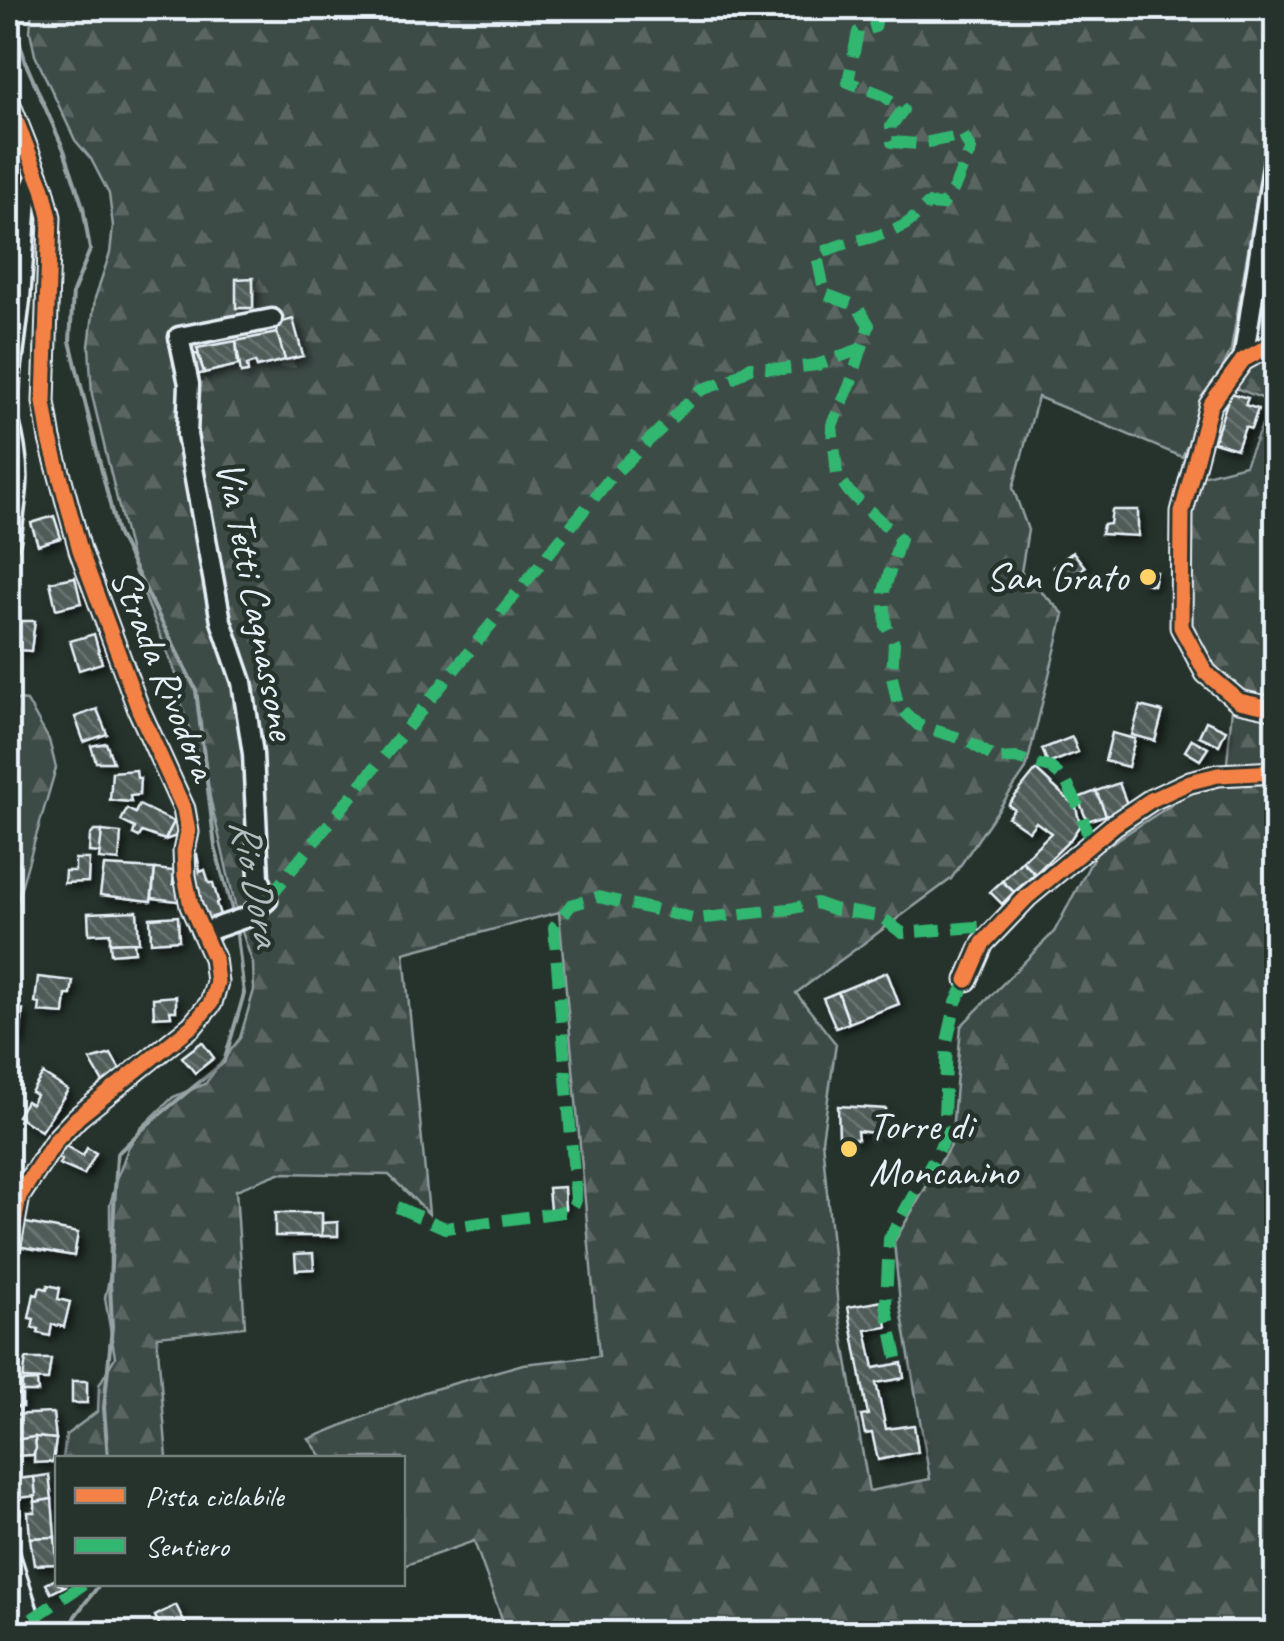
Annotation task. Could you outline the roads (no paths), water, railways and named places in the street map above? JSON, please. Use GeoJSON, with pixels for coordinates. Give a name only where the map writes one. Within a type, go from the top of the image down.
{"type":"FeatureCollection","features":[{"type":"Feature","properties":{"kind":"street","name":"Strada Rivodora"},"geometry":{"type":"LineString","coordinates":[[8,100],[50,217],[44,402],[50,439],[80,550],[138,710],[184,809],[188,832],[185,876],[192,906],[212,929],[216,982],[205,1014],[78,1117],[56,1140],[19,1196],[8,1256]]}},
{"type":"Feature","properties":{"kind":"street"},"geometry":{"type":"LineString","coordinates":[[1243,360],[1276,148]]}},
{"type":"Feature","properties":{"kind":"street"},"geometry":{"type":"LineString","coordinates":[[8,396],[27,198],[37,175]]}},
{"type":"Feature","properties":{"kind":"street","name":"Via Tetti Cagnassone"},"geometry":{"type":"LineString","coordinates":[[212,929],[247,917],[267,900],[255,834],[254,754],[242,682],[221,622],[187,435],[189,384],[179,337],[272,319]]}},
{"type":"Feature","properties":{"kind":"street"},"geometry":{"type":"LineString","coordinates":[[1276,342],[1243,360],[1210,405],[1182,512],[1181,627],[1206,674],[1239,701],[1276,709]]}},
{"type":"Feature","properties":{"kind":"street"},"geometry":{"type":"LineString","coordinates":[[8,418],[18,456],[10,540]]}},
{"type":"Feature","properties":{"kind":"street"},"geometry":{"type":"LineString","coordinates":[[967,980],[983,943],[1027,898],[1115,824],[1151,800],[1190,782],[1218,775],[1276,772]]}},
{"type":"Feature","properties":{"kind":"street"},"geometry":{"type":"LineString","coordinates":[[8,1550],[35,1634]]}},
{"type":"Feature","properties":{"kind":"waterway","name":"Rio Dora"},"geometry":{"type":"LineString","coordinates":[[19,8],[17,34],[64,150],[83,207],[90,250],[73,292],[70,341],[117,533],[196,690],[215,847],[233,913]]}},
{"type":"Feature","properties":{"kind":"waterway","name":"Rio Dora"},"geometry":{"type":"LineString","coordinates":[[108,1456],[104,1408],[112,1327],[110,1283],[117,1154],[224,1062],[244,994],[236,927]]}},
{"type":"Feature","properties":{"kind":"waterway","name":"Rio Dora"},"geometry":{"type":"LineString","coordinates":[[68,1634],[75,1616],[98,1586]]}},
{"type":"Feature","properties":{"kind":"place","name":"San Grato"},"geometry":{"type":"Point","coordinates":[1148,577]}},
{"type":"Feature","properties":{"kind":"place","name":"Torre di Moncanino"},"geometry":{"type":"Point","coordinates":[849,1149]}}]}
